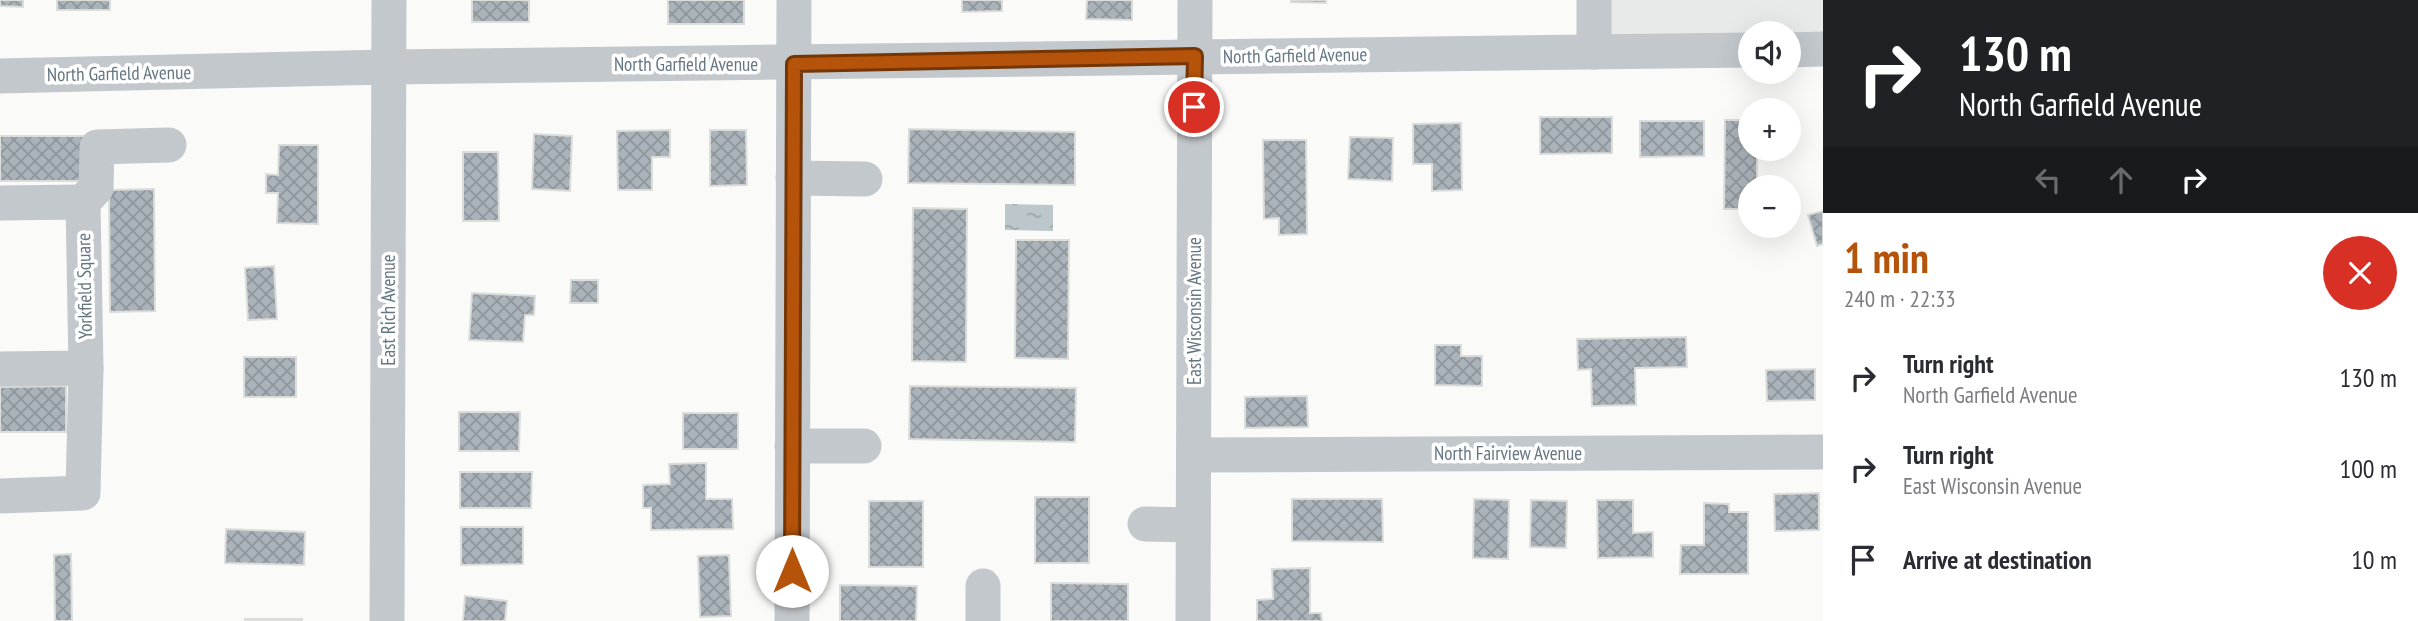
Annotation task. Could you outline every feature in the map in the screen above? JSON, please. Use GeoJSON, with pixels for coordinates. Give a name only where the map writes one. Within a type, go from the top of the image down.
{"type":"FeatureCollection","features":[{"type":"Feature","properties":{"kind":"street","name":"East Rich Avenue"},"geometry":{"type":"LineString","coordinates":[[387,621],[389,0]]}},
{"type":"Feature","properties":{"kind":"street"},"geometry":{"type":"LineString","coordinates":[[792,621],[794,0]]}},
{"type":"Feature","properties":{"kind":"street","name":"East Wisconsin Avenue"},"geometry":{"type":"LineString","coordinates":[[1193,621],[1195,0]]}},
{"type":"Feature","properties":{"kind":"street"},"geometry":{"type":"LineString","coordinates":[[1594,0],[1594,52]]}},
{"type":"Feature","properties":{"kind":"street"},"geometry":{"type":"LineString","coordinates":[[1801,50],[1823,49]]}},
{"type":"Feature","properties":{"kind":"street","name":"North Garfield Avenue"},"geometry":{"type":"LineString","coordinates":[[0,76],[388,67],[1738,50]]}},
{"type":"Feature","properties":{"kind":"street"},"geometry":{"type":"LineString","coordinates":[[0,203],[83,202],[96,188],[97,147],[169,145]]}},
{"type":"Feature","properties":{"kind":"street"},"geometry":{"type":"LineString","coordinates":[[793,178],[865,179]]}},
{"type":"Feature","properties":{"kind":"street","name":"Yorkfield Square"},"geometry":{"type":"LineString","coordinates":[[0,496],[83,493],[86,368],[83,202]]}},
{"type":"Feature","properties":{"kind":"street"},"geometry":{"type":"LineString","coordinates":[[0,369],[86,368]]}},
{"type":"Feature","properties":{"kind":"street"},"geometry":{"type":"LineString","coordinates":[[792,446],[864,446]]}},
{"type":"Feature","properties":{"kind":"street","name":"North Fairview Avenue"},"geometry":{"type":"LineString","coordinates":[[1194,455],[1823,452]]}},
{"type":"Feature","properties":{"kind":"street"},"geometry":{"type":"LineString","coordinates":[[1145,524],[1193,525]]}},
{"type":"Feature","properties":{"kind":"street"},"geometry":{"type":"LineString","coordinates":[[983,586],[983,621]]}},
{"type":"Feature","properties":{"kind":"shaded area"},"geometry":{"type":"Polygon","coordinates":[[[1594,0],[1823,0],[1823,49],[1801,39],[1801,21],[1738,21],[1738,34],[1594,52],[1594,0]]]}},
{"type":"Feature","properties":{"kind":"water"},"geometry":{"type":"Polygon","coordinates":[[[1005,204],[1053,205],[1053,231],[1005,230],[1005,204]]]}},
{"type":"Feature","properties":{"kind":"building"},"geometry":{"type":"Polygon","coordinates":[[[0,0],[23,0],[23,7],[0,6],[0,0]]]}},
{"type":"Feature","properties":{"kind":"building"},"geometry":{"type":"Polygon","coordinates":[[[57,0],[110,0],[110,10],[57,10],[57,0]]]}},
{"type":"Feature","properties":{"kind":"building"},"geometry":{"type":"Polygon","coordinates":[[[472,0],[529,0],[529,22],[472,22],[472,0]]]}},
{"type":"Feature","properties":{"kind":"building"},"geometry":{"type":"Polygon","coordinates":[[[668,0],[744,0],[744,24],[668,24],[668,0]]]}},
{"type":"Feature","properties":{"kind":"building"},"geometry":{"type":"Polygon","coordinates":[[[962,0],[1002,0],[1002,11],[962,12],[962,0]]]}},
{"type":"Feature","properties":{"kind":"building"},"geometry":{"type":"Polygon","coordinates":[[[1087,0],[1132,0],[1132,20],[1086,19],[1087,0]]]}},
{"type":"Feature","properties":{"kind":"building"},"geometry":{"type":"Polygon","coordinates":[[[1326,0],[1326,3],[1291,2],[1326,0]]]}},
{"type":"Feature","properties":{"kind":"building"},"geometry":{"type":"Polygon","coordinates":[[[1540,117],[1612,117],[1612,153],[1540,154],[1540,117]]]}},
{"type":"Feature","properties":{"kind":"building"},"geometry":{"type":"Polygon","coordinates":[[[1725,120],[1738,120],[1738,161],[1757,161],[1757,175],[1738,175],[1738,209],[1724,209],[1725,120]]]}},
{"type":"Feature","properties":{"kind":"building"},"geometry":{"type":"Polygon","coordinates":[[[1640,121],[1704,121],[1704,156],[1640,157],[1640,121]]]}},
{"type":"Feature","properties":{"kind":"building"},"geometry":{"type":"Polygon","coordinates":[[[1461,123],[1462,190],[1432,191],[1432,164],[1413,164],[1413,124],[1461,123]]]}},
{"type":"Feature","properties":{"kind":"building"},"geometry":{"type":"Polygon","coordinates":[[[909,129],[1075,132],[1075,185],[908,183],[909,129]]]}},
{"type":"Feature","properties":{"kind":"building"},"geometry":{"type":"Polygon","coordinates":[[[670,130],[670,157],[652,157],[652,190],[618,190],[617,131],[670,130]]]}},
{"type":"Feature","properties":{"kind":"building"},"geometry":{"type":"Polygon","coordinates":[[[710,130],[746,130],[747,185],[710,186],[710,130]]]}},
{"type":"Feature","properties":{"kind":"building"},"geometry":{"type":"Polygon","coordinates":[[[534,134],[572,136],[570,191],[532,189],[534,134]]]}},
{"type":"Feature","properties":{"kind":"building"},"geometry":{"type":"Polygon","coordinates":[[[0,136],[85,136],[85,181],[0,181],[0,136]]]}},
{"type":"Feature","properties":{"kind":"building"},"geometry":{"type":"Polygon","coordinates":[[[1350,137],[1393,138],[1392,181],[1348,179],[1350,137]]]}},
{"type":"Feature","properties":{"kind":"building"},"geometry":{"type":"Polygon","coordinates":[[[1263,140],[1306,140],[1307,234],[1279,235],[1279,218],[1264,219],[1263,140]]]}},
{"type":"Feature","properties":{"kind":"building"},"geometry":{"type":"Polygon","coordinates":[[[279,145],[318,145],[318,224],[277,223],[278,193],[266,193],[266,174],[278,175],[279,145]]]}},
{"type":"Feature","properties":{"kind":"building"},"geometry":{"type":"Polygon","coordinates":[[[463,152],[498,152],[499,221],[463,221],[463,152]]]}},
{"type":"Feature","properties":{"kind":"building"},"geometry":{"type":"Polygon","coordinates":[[[154,189],[155,311],[110,312],[109,190],[154,189]]]}},
{"type":"Feature","properties":{"kind":"building"},"geometry":{"type":"Polygon","coordinates":[[[913,208],[967,209],[966,362],[912,361],[913,208]]]}},
{"type":"Feature","properties":{"kind":"building"},"geometry":{"type":"Polygon","coordinates":[[[1823,211],[1823,244],[1817,246],[1808,215],[1823,211]]]}},
{"type":"Feature","properties":{"kind":"building"},"geometry":{"type":"Polygon","coordinates":[[[1016,240],[1069,240],[1068,359],[1015,358],[1016,240]]]}},
{"type":"Feature","properties":{"kind":"building"},"geometry":{"type":"Polygon","coordinates":[[[274,266],[277,319],[248,320],[245,268],[274,266]]]}},
{"type":"Feature","properties":{"kind":"building"},"geometry":{"type":"Polygon","coordinates":[[[571,280],[598,280],[598,303],[570,303],[571,280]]]}},
{"type":"Feature","properties":{"kind":"building"},"geometry":{"type":"Polygon","coordinates":[[[472,293],[535,296],[534,315],[525,315],[523,342],[469,340],[472,293]]]}},
{"type":"Feature","properties":{"kind":"building"},"geometry":{"type":"Polygon","coordinates":[[[1686,337],[1687,367],[1635,368],[1636,405],[1592,406],[1591,369],[1578,370],[1577,339],[1686,337]]]}},
{"type":"Feature","properties":{"kind":"building"},"geometry":{"type":"Polygon","coordinates":[[[1435,345],[1461,345],[1461,356],[1482,356],[1482,386],[1435,385],[1435,345]]]}},
{"type":"Feature","properties":{"kind":"building"},"geometry":{"type":"Polygon","coordinates":[[[244,357],[296,357],[296,397],[244,397],[244,357]]]}},
{"type":"Feature","properties":{"kind":"building"},"geometry":{"type":"Polygon","coordinates":[[[1815,369],[1815,400],[1767,401],[1766,370],[1815,369]]]}},
{"type":"Feature","properties":{"kind":"building"},"geometry":{"type":"Polygon","coordinates":[[[66,386],[66,432],[0,432],[0,387],[66,386]]]}},
{"type":"Feature","properties":{"kind":"building"},"geometry":{"type":"Polygon","coordinates":[[[910,386],[1076,388],[1075,442],[909,439],[910,386]]]}},
{"type":"Feature","properties":{"kind":"building"},"geometry":{"type":"Polygon","coordinates":[[[1307,396],[1308,427],[1245,428],[1245,397],[1307,396]]]}},
{"type":"Feature","properties":{"kind":"building"},"geometry":{"type":"Polygon","coordinates":[[[459,412],[520,412],[519,451],[459,451],[459,412]]]}},
{"type":"Feature","properties":{"kind":"building"},"geometry":{"type":"Polygon","coordinates":[[[683,413],[738,413],[738,449],[683,449],[683,413]]]}},
{"type":"Feature","properties":{"kind":"building"},"geometry":{"type":"Polygon","coordinates":[[[706,463],[706,499],[732,499],[733,529],[651,530],[651,508],[643,508],[643,485],[670,484],[669,464],[706,463]]]}},
{"type":"Feature","properties":{"kind":"building"},"geometry":{"type":"Polygon","coordinates":[[[460,472],[532,472],[531,508],[460,508],[460,472]]]}},
{"type":"Feature","properties":{"kind":"building"},"geometry":{"type":"Polygon","coordinates":[[[1819,493],[1819,530],[1775,531],[1774,494],[1819,493]]]}},
{"type":"Feature","properties":{"kind":"building"},"geometry":{"type":"Polygon","coordinates":[[[1035,497],[1089,497],[1089,563],[1035,563],[1035,497]]]}},
{"type":"Feature","properties":{"kind":"building"},"geometry":{"type":"Polygon","coordinates":[[[1292,499],[1382,499],[1383,542],[1292,541],[1292,499]]]}},
{"type":"Feature","properties":{"kind":"building"},"geometry":{"type":"Polygon","coordinates":[[[1474,499],[1509,500],[1508,559],[1473,558],[1474,499]]]}},
{"type":"Feature","properties":{"kind":"building"},"geometry":{"type":"Polygon","coordinates":[[[1531,500],[1567,501],[1566,548],[1530,547],[1531,500]]]}},
{"type":"Feature","properties":{"kind":"building"},"geometry":{"type":"Polygon","coordinates":[[[1597,500],[1633,500],[1633,533],[1653,532],[1653,557],[1598,558],[1597,500]]]}},
{"type":"Feature","properties":{"kind":"building"},"geometry":{"type":"Polygon","coordinates":[[[869,501],[923,501],[923,567],[869,567],[869,501]]]}},
{"type":"Feature","properties":{"kind":"building"},"geometry":{"type":"Polygon","coordinates":[[[1704,503],[1729,504],[1729,512],[1748,512],[1748,574],[1680,574],[1681,545],[1704,545],[1704,503]]]}},
{"type":"Feature","properties":{"kind":"building"},"geometry":{"type":"Polygon","coordinates":[[[461,527],[523,527],[523,564],[461,565],[461,527]]]}},
{"type":"Feature","properties":{"kind":"building"},"geometry":{"type":"Polygon","coordinates":[[[226,529],[305,532],[304,565],[225,563],[226,529]]]}},
{"type":"Feature","properties":{"kind":"building"},"geometry":{"type":"Polygon","coordinates":[[[71,554],[72,621],[55,621],[54,555],[71,554]]]}},
{"type":"Feature","properties":{"kind":"building"},"geometry":{"type":"Polygon","coordinates":[[[729,555],[731,616],[700,617],[698,556],[729,555]]]}},
{"type":"Feature","properties":{"kind":"building"},"geometry":{"type":"Polygon","coordinates":[[[1310,568],[1310,613],[1321,613],[1322,621],[1257,621],[1257,600],[1273,599],[1272,569],[1310,568]]]}},
{"type":"Feature","properties":{"kind":"building"},"geometry":{"type":"Polygon","coordinates":[[[1051,583],[1128,584],[1128,621],[1051,621],[1051,583]]]}},
{"type":"Feature","properties":{"kind":"building"},"geometry":{"type":"Polygon","coordinates":[[[840,585],[917,586],[916,621],[840,621],[840,585]]]}},
{"type":"Feature","properties":{"kind":"building"},"geometry":{"type":"Polygon","coordinates":[[[465,596],[507,601],[505,621],[463,621],[465,596]]]}},
{"type":"Feature","properties":{"kind":"building"},"geometry":{"type":"Polygon","coordinates":[[[302,619],[302,621],[245,621],[302,619]]]}},
{"type":"Feature","properties":{"kind":"route"},"geometry":{"type":"LineString","coordinates":[[792,571],[794,64],[1195,56],[1194,107]]}}]}
